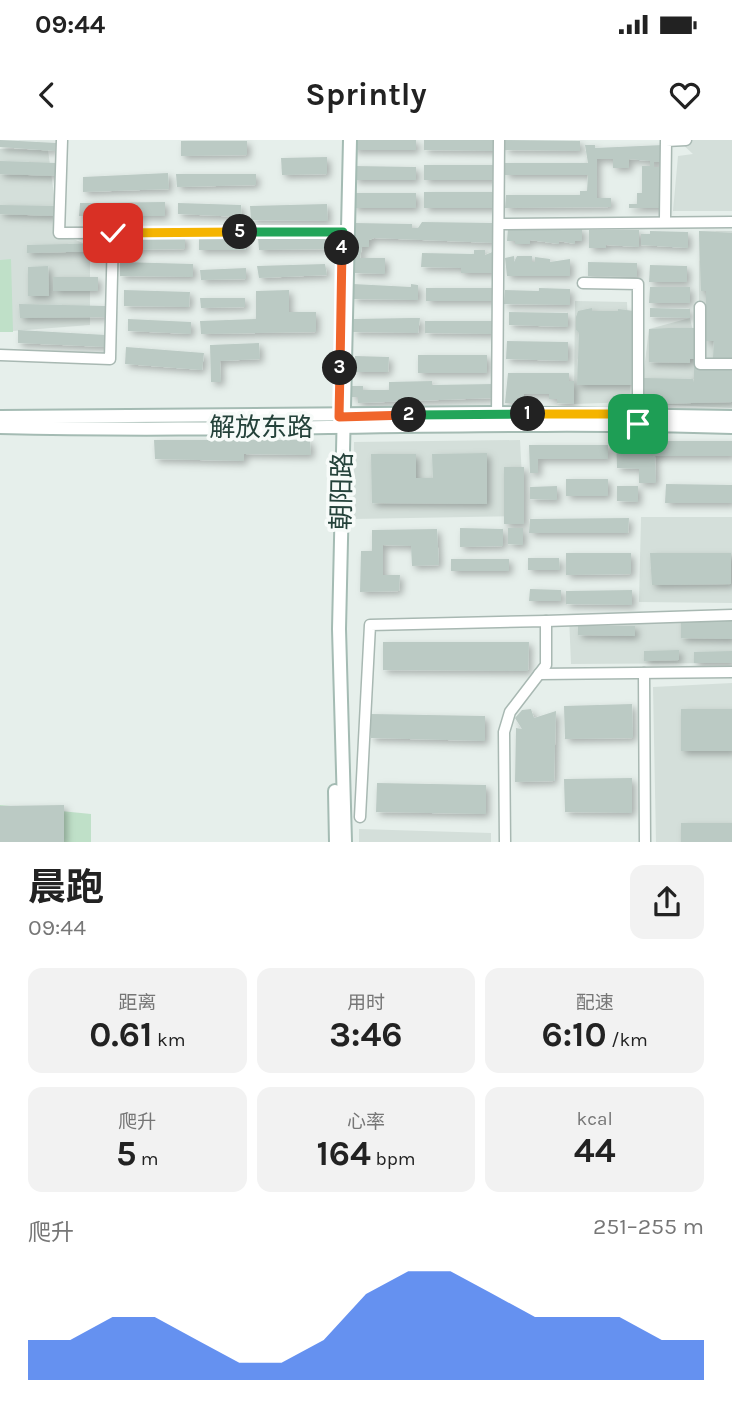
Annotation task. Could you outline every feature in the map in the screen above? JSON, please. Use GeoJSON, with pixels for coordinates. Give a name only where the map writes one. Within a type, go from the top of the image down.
{"type":"FeatureCollection","features":[{"type":"Feature","properties":{"kind":"street"},"geometry":{"type":"LineString","coordinates":[[62,140],[59,233],[343,232]]}},
{"type":"Feature","properties":{"kind":"street","name":"朝阳路"},"geometry":{"type":"LineString","coordinates":[[344,140],[339,629],[345,842]]}},
{"type":"Feature","properties":{"kind":"street","name":"朝阳路"},"geometry":{"type":"LineString","coordinates":[[336,842],[333,629],[350,140]]}},
{"type":"Feature","properties":{"kind":"street"},"geometry":{"type":"LineString","coordinates":[[497,418],[499,140]]}},
{"type":"Feature","properties":{"kind":"street"},"geometry":{"type":"LineString","coordinates":[[666,218],[666,141],[686,140]]}},
{"type":"Feature","properties":{"kind":"street"},"geometry":{"type":"LineString","coordinates":[[499,224],[732,222]]}},
{"type":"Feature","properties":{"kind":"street"},"geometry":{"type":"LineString","coordinates":[[0,355],[110,359],[113,233]]}},
{"type":"Feature","properties":{"kind":"street"},"geometry":{"type":"LineString","coordinates":[[583,283],[638,284],[638,419]]}},
{"type":"Feature","properties":{"kind":"street"},"geometry":{"type":"LineString","coordinates":[[700,307],[699,364],[732,364]]}},
{"type":"Feature","properties":{"kind":"street","name":"解放东路"},"geometry":{"type":"LineString","coordinates":[[0,417],[341,422]]}},
{"type":"Feature","properties":{"kind":"street","name":"解放东路"},"geometry":{"type":"LineString","coordinates":[[0,427],[497,418],[732,417]]}},
{"type":"Feature","properties":{"kind":"street","name":"解放东路"},"geometry":{"type":"LineString","coordinates":[[638,419],[732,427]]}},
{"type":"Feature","properties":{"kind":"street"},"geometry":{"type":"LineString","coordinates":[[360,817],[370,625],[732,615]]}},
{"type":"Feature","properties":{"kind":"street"},"geometry":{"type":"LineString","coordinates":[[512,842],[505,842],[504,732],[510,712],[546,664],[546,621]]}},
{"type":"Feature","properties":{"kind":"street"},"geometry":{"type":"LineString","coordinates":[[539,674],[732,672]]}},
{"type":"Feature","properties":{"kind":"street"},"geometry":{"type":"LineString","coordinates":[[644,673],[645,842]]}},
{"type":"Feature","properties":{"kind":"shaded area"},"geometry":{"type":"Polygon","coordinates":[[[678,140],[732,140],[732,211],[673,211],[678,156],[693,154],[678,140]]]}},
{"type":"Feature","properties":{"kind":"shaded area"},"geometry":{"type":"Polygon","coordinates":[[[0,149],[48,150],[59,233],[90,246],[90,325],[0,332],[0,149]]]}},
{"type":"Feature","properties":{"kind":"shaded area"},"geometry":{"type":"Polygon","coordinates":[[[699,231],[732,231],[732,408],[651,404],[643,378],[649,329],[690,318],[699,359],[699,231]]]}},
{"type":"Feature","properties":{"kind":"shaded area"},"geometry":{"type":"Polygon","coordinates":[[[575,301],[627,302],[631,402],[574,404],[575,301]]]}},
{"type":"Feature","properties":{"kind":"shaded area"},"geometry":{"type":"Polygon","coordinates":[[[520,440],[524,516],[353,519],[354,442],[520,440]]]}},
{"type":"Feature","properties":{"kind":"shaded area"},"geometry":{"type":"Polygon","coordinates":[[[641,517],[732,517],[732,603],[639,602],[641,517]]]}},
{"type":"Feature","properties":{"kind":"shaded area"},"geometry":{"type":"Polygon","coordinates":[[[732,612],[732,663],[571,664],[569,616],[732,612]]]}},
{"type":"Feature","properties":{"kind":"shaded area"},"geometry":{"type":"Polygon","coordinates":[[[732,683],[732,842],[656,842],[653,687],[732,683]]]}},
{"type":"Feature","properties":{"kind":"shaded area"},"geometry":{"type":"Polygon","coordinates":[[[359,829],[491,833],[491,842],[359,842],[359,829]]]}},
{"type":"Feature","properties":{"kind":"green space"},"geometry":{"type":"Polygon","coordinates":[[[11,259],[13,332],[0,332],[0,260],[11,259]]]}},
{"type":"Feature","properties":{"kind":"green space"},"geometry":{"type":"Polygon","coordinates":[[[0,805],[91,814],[91,842],[0,842],[0,805]]]}},
{"type":"Feature","properties":{"kind":"building"},"geometry":{"type":"Polygon","coordinates":[[[0,140],[56,143],[55,151],[0,147],[0,140]]]}},
{"type":"Feature","properties":{"kind":"building"},"geometry":{"type":"Polygon","coordinates":[[[353,140],[416,140],[416,150],[353,150],[353,140]]]}},
{"type":"Feature","properties":{"kind":"building"},"geometry":{"type":"Polygon","coordinates":[[[424,140],[497,140],[497,151],[424,150],[424,140]]]}},
{"type":"Feature","properties":{"kind":"building"},"geometry":{"type":"Polygon","coordinates":[[[505,140],[580,141],[580,151],[505,150],[505,140]]]}},
{"type":"Feature","properties":{"kind":"building"},"geometry":{"type":"Polygon","coordinates":[[[181,141],[247,141],[247,155],[181,156],[181,141]]]}},
{"type":"Feature","properties":{"kind":"building"},"geometry":{"type":"Polygon","coordinates":[[[585,145],[595,145],[595,148],[663,145],[663,162],[654,162],[654,167],[664,167],[664,208],[629,208],[629,204],[637,204],[637,193],[642,193],[642,166],[650,166],[650,161],[629,159],[629,168],[613,168],[613,159],[597,159],[597,198],[611,198],[611,207],[505,208],[506,195],[580,195],[580,191],[587,191],[588,175],[505,175],[505,163],[588,163],[585,145]]]}},
{"type":"Feature","properties":{"kind":"building"},"geometry":{"type":"Polygon","coordinates":[[[327,157],[327,174],[282,175],[281,158],[327,157]]]}},
{"type":"Feature","properties":{"kind":"building"},"geometry":{"type":"Polygon","coordinates":[[[0,161],[57,163],[57,176],[0,174],[0,161]]]}},
{"type":"Feature","properties":{"kind":"building"},"geometry":{"type":"Polygon","coordinates":[[[424,165],[496,165],[495,180],[424,180],[424,165]]]}},
{"type":"Feature","properties":{"kind":"building"},"geometry":{"type":"Polygon","coordinates":[[[354,166],[416,167],[416,180],[354,180],[354,166]]]}},
{"type":"Feature","properties":{"kind":"building"},"geometry":{"type":"Polygon","coordinates":[[[168,173],[169,189],[83,192],[83,177],[168,173]]]}},
{"type":"Feature","properties":{"kind":"building"},"geometry":{"type":"Polygon","coordinates":[[[176,174],[256,174],[256,185],[177,187],[176,174]]]}},
{"type":"Feature","properties":{"kind":"building"},"geometry":{"type":"Polygon","coordinates":[[[424,192],[496,192],[497,208],[424,208],[424,192]]]}},
{"type":"Feature","properties":{"kind":"building"},"geometry":{"type":"Polygon","coordinates":[[[353,193],[416,193],[416,208],[353,208],[353,193]]]}},
{"type":"Feature","properties":{"kind":"building"},"geometry":{"type":"Polygon","coordinates":[[[165,202],[165,216],[79,216],[80,203],[165,202]]]}},
{"type":"Feature","properties":{"kind":"building"},"geometry":{"type":"Polygon","coordinates":[[[178,203],[241,205],[242,217],[178,214],[178,203]]]}},
{"type":"Feature","properties":{"kind":"building"},"geometry":{"type":"Polygon","coordinates":[[[327,204],[328,221],[251,220],[250,206],[327,204]]]}},
{"type":"Feature","properties":{"kind":"building"},"geometry":{"type":"Polygon","coordinates":[[[0,205],[55,206],[55,216],[0,214],[0,205]]]}},
{"type":"Feature","properties":{"kind":"building"},"geometry":{"type":"Polygon","coordinates":[[[422,222],[493,223],[495,243],[374,238],[369,240],[369,247],[362,247],[360,258],[385,258],[385,274],[354,273],[354,223],[412,224],[412,228],[418,228],[422,222]]]}},
{"type":"Feature","properties":{"kind":"building"},"geometry":{"type":"Polygon","coordinates":[[[508,228],[582,228],[582,241],[575,241],[575,244],[559,241],[559,244],[530,240],[530,244],[515,244],[515,241],[507,241],[508,228]]]}},
{"type":"Feature","properties":{"kind":"building"},"geometry":{"type":"Polygon","coordinates":[[[589,230],[639,230],[639,247],[606,245],[606,248],[589,248],[589,230]]]}},
{"type":"Feature","properties":{"kind":"building"},"geometry":{"type":"Polygon","coordinates":[[[650,231],[688,232],[688,248],[641,245],[641,234],[650,234],[650,231]]]}},
{"type":"Feature","properties":{"kind":"building"},"geometry":{"type":"Polygon","coordinates":[[[699,231],[732,233],[732,358],[713,358],[714,341],[706,341],[706,291],[701,291],[699,231]]]}},
{"type":"Feature","properties":{"kind":"building"},"geometry":{"type":"Polygon","coordinates":[[[120,236],[185,236],[185,249],[120,250],[120,236]]]}},
{"type":"Feature","properties":{"kind":"building"},"geometry":{"type":"Polygon","coordinates":[[[328,236],[328,249],[259,250],[258,237],[328,236]]]}},
{"type":"Feature","properties":{"kind":"building"},"geometry":{"type":"Polygon","coordinates":[[[246,237],[246,250],[199,250],[199,238],[246,237]]]}},
{"type":"Feature","properties":{"kind":"building"},"geometry":{"type":"Polygon","coordinates":[[[107,243],[107,251],[27,253],[27,245],[107,243]]]}},
{"type":"Feature","properties":{"kind":"building"},"geometry":{"type":"Polygon","coordinates":[[[474,250],[485,250],[485,255],[495,251],[494,273],[461,273],[461,268],[421,267],[422,253],[474,254],[474,250]]]}},
{"type":"Feature","properties":{"kind":"building"},"geometry":{"type":"Polygon","coordinates":[[[514,256],[514,262],[517,256],[532,256],[532,262],[535,262],[535,257],[550,259],[550,262],[570,259],[570,276],[507,276],[505,258],[514,256]]]}},
{"type":"Feature","properties":{"kind":"building"},"geometry":{"type":"Polygon","coordinates":[[[120,262],[193,264],[193,277],[120,276],[120,262]]]}},
{"type":"Feature","properties":{"kind":"building"},"geometry":{"type":"Polygon","coordinates":[[[588,262],[637,263],[637,277],[588,276],[588,262]]]}},
{"type":"Feature","properties":{"kind":"building"},"geometry":{"type":"Polygon","coordinates":[[[325,264],[327,275],[259,278],[257,266],[325,264]]]}},
{"type":"Feature","properties":{"kind":"building"},"geometry":{"type":"Polygon","coordinates":[[[650,265],[687,266],[687,282],[649,282],[650,265]]]}},
{"type":"Feature","properties":{"kind":"building"},"geometry":{"type":"Polygon","coordinates":[[[48,266],[49,296],[28,296],[28,267],[48,266]]]}},
{"type":"Feature","properties":{"kind":"building"},"geometry":{"type":"Polygon","coordinates":[[[246,268],[246,279],[201,280],[200,270],[246,268]]]}},
{"type":"Feature","properties":{"kind":"building"},"geometry":{"type":"Polygon","coordinates":[[[53,277],[98,277],[98,291],[53,291],[53,277]]]}},
{"type":"Feature","properties":{"kind":"building"},"geometry":{"type":"Polygon","coordinates":[[[353,284],[411,287],[411,284],[418,285],[418,300],[353,299],[353,284]]]}},
{"type":"Feature","properties":{"kind":"building"},"geometry":{"type":"Polygon","coordinates":[[[650,287],[690,287],[690,303],[649,303],[650,287]]]}},
{"type":"Feature","properties":{"kind":"building"},"geometry":{"type":"Polygon","coordinates":[[[426,288],[495,288],[494,301],[426,301],[426,288]]]}},
{"type":"Feature","properties":{"kind":"building"},"geometry":{"type":"Polygon","coordinates":[[[539,288],[570,289],[570,305],[504,304],[505,290],[539,291],[539,288]]]}},
{"type":"Feature","properties":{"kind":"building"},"geometry":{"type":"Polygon","coordinates":[[[124,290],[190,292],[189,307],[124,306],[124,290]]]}},
{"type":"Feature","properties":{"kind":"building"},"geometry":{"type":"Polygon","coordinates":[[[289,290],[289,312],[316,312],[316,332],[201,334],[200,321],[256,319],[256,291],[289,290]]]}},
{"type":"Feature","properties":{"kind":"building"},"geometry":{"type":"Polygon","coordinates":[[[200,298],[245,298],[245,307],[201,308],[200,298]]]}},
{"type":"Feature","properties":{"kind":"building"},"geometry":{"type":"Polygon","coordinates":[[[19,304],[107,306],[106,317],[20,318],[19,304]]]}},
{"type":"Feature","properties":{"kind":"building"},"geometry":{"type":"Polygon","coordinates":[[[592,308],[592,311],[634,311],[633,385],[577,385],[579,333],[576,330],[576,317],[578,311],[592,308]]]}},
{"type":"Feature","properties":{"kind":"building"},"geometry":{"type":"Polygon","coordinates":[[[650,308],[690,309],[690,318],[650,317],[650,308]]]}},
{"type":"Feature","properties":{"kind":"building"},"geometry":{"type":"Polygon","coordinates":[[[509,312],[568,313],[568,327],[509,325],[509,312]]]}},
{"type":"Feature","properties":{"kind":"building"},"geometry":{"type":"Polygon","coordinates":[[[420,318],[418,333],[353,332],[353,319],[420,318]]]}},
{"type":"Feature","properties":{"kind":"building"},"geometry":{"type":"Polygon","coordinates":[[[128,319],[191,322],[191,334],[128,331],[128,319]]]}},
{"type":"Feature","properties":{"kind":"building"},"geometry":{"type":"Polygon","coordinates":[[[425,321],[494,321],[494,334],[425,333],[425,321]]]}},
{"type":"Feature","properties":{"kind":"building"},"geometry":{"type":"Polygon","coordinates":[[[697,328],[696,359],[690,359],[690,363],[649,362],[649,329],[697,328]]]}},
{"type":"Feature","properties":{"kind":"building"},"geometry":{"type":"Polygon","coordinates":[[[18,330],[106,335],[106,347],[18,343],[18,330]]]}},
{"type":"Feature","properties":{"kind":"building"},"geometry":{"type":"Polygon","coordinates":[[[507,341],[568,342],[568,361],[506,359],[507,341]]]}},
{"type":"Feature","properties":{"kind":"building"},"geometry":{"type":"Polygon","coordinates":[[[259,343],[260,359],[220,361],[221,382],[211,382],[210,345],[259,343]]]}},
{"type":"Feature","properties":{"kind":"building"},"geometry":{"type":"Polygon","coordinates":[[[126,347],[204,353],[202,370],[125,364],[126,347]]]}},
{"type":"Feature","properties":{"kind":"building"},"geometry":{"type":"Polygon","coordinates":[[[418,355],[487,355],[487,373],[418,373],[418,355]]]}},
{"type":"Feature","properties":{"kind":"building"},"geometry":{"type":"Polygon","coordinates":[[[355,356],[389,357],[388,372],[354,372],[355,356]]]}},
{"type":"Feature","properties":{"kind":"building"},"geometry":{"type":"Polygon","coordinates":[[[694,367],[732,368],[732,402],[651,404],[643,396],[643,378],[693,379],[694,383],[694,367]]]}},
{"type":"Feature","properties":{"kind":"building"},"geometry":{"type":"Polygon","coordinates":[[[508,373],[569,373],[569,381],[574,381],[574,404],[557,403],[557,399],[549,399],[549,394],[524,394],[524,403],[505,403],[508,373]]]}},
{"type":"Feature","properties":{"kind":"building"},"geometry":{"type":"Polygon","coordinates":[[[432,381],[432,385],[493,384],[493,398],[358,403],[358,397],[352,397],[352,386],[363,386],[363,390],[389,390],[389,382],[432,381]]]}},
{"type":"Feature","properties":{"kind":"building"},"geometry":{"type":"Polygon","coordinates":[[[154,440],[310,440],[311,455],[244,454],[244,461],[155,459],[154,440]]]}},
{"type":"Feature","properties":{"kind":"building"},"geometry":{"type":"Polygon","coordinates":[[[616,441],[732,441],[732,456],[655,456],[656,483],[639,483],[639,469],[617,468],[616,441]]]}},
{"type":"Feature","properties":{"kind":"building"},"geometry":{"type":"Polygon","coordinates":[[[529,445],[608,445],[608,459],[538,459],[538,473],[530,473],[529,445]]]}},
{"type":"Feature","properties":{"kind":"building"},"geometry":{"type":"Polygon","coordinates":[[[487,453],[487,504],[372,503],[371,454],[416,454],[416,478],[433,478],[432,454],[487,453]]]}},
{"type":"Feature","properties":{"kind":"building"},"geometry":{"type":"Polygon","coordinates":[[[504,467],[524,467],[524,524],[504,524],[504,467]]]}},
{"type":"Feature","properties":{"kind":"building"},"geometry":{"type":"Polygon","coordinates":[[[566,479],[608,479],[608,496],[566,496],[566,479]]]}},
{"type":"Feature","properties":{"kind":"building"},"geometry":{"type":"Polygon","coordinates":[[[666,484],[732,485],[732,503],[665,503],[666,484]]]}},
{"type":"Feature","properties":{"kind":"building"},"geometry":{"type":"Polygon","coordinates":[[[557,486],[557,500],[530,499],[530,487],[557,486]]]}},
{"type":"Feature","properties":{"kind":"building"},"geometry":{"type":"Polygon","coordinates":[[[617,486],[638,486],[638,502],[617,501],[617,486]]]}},
{"type":"Feature","properties":{"kind":"building"},"geometry":{"type":"Polygon","coordinates":[[[629,518],[628,533],[529,533],[530,519],[629,518]]]}},
{"type":"Feature","properties":{"kind":"building"},"geometry":{"type":"Polygon","coordinates":[[[460,528],[503,529],[503,546],[460,547],[460,528]]]}},
{"type":"Feature","properties":{"kind":"building"},"geometry":{"type":"Polygon","coordinates":[[[508,528],[523,528],[523,545],[508,544],[508,528]]]}},
{"type":"Feature","properties":{"kind":"building"},"geometry":{"type":"Polygon","coordinates":[[[437,529],[439,565],[412,566],[411,546],[383,545],[383,575],[400,575],[399,591],[360,592],[361,551],[372,551],[372,530],[437,529]]]}},
{"type":"Feature","properties":{"kind":"building"},"geometry":{"type":"Polygon","coordinates":[[[566,553],[631,553],[631,574],[566,575],[566,553]]]}},
{"type":"Feature","properties":{"kind":"building"},"geometry":{"type":"Polygon","coordinates":[[[650,553],[731,553],[731,584],[652,585],[650,553]]]}},
{"type":"Feature","properties":{"kind":"building"},"geometry":{"type":"Polygon","coordinates":[[[528,558],[559,558],[560,570],[528,570],[528,558]]]}},
{"type":"Feature","properties":{"kind":"building"},"geometry":{"type":"Polygon","coordinates":[[[451,559],[509,559],[509,571],[451,571],[451,559]]]}},
{"type":"Feature","properties":{"kind":"building"},"geometry":{"type":"Polygon","coordinates":[[[530,589],[561,590],[561,601],[529,601],[530,589]]]}},
{"type":"Feature","properties":{"kind":"building"},"geometry":{"type":"Polygon","coordinates":[[[632,590],[632,605],[566,604],[566,591],[632,590]]]}},
{"type":"Feature","properties":{"kind":"building"},"geometry":{"type":"Polygon","coordinates":[[[681,614],[732,615],[732,639],[681,638],[681,614]]]}},
{"type":"Feature","properties":{"kind":"building"},"geometry":{"type":"Polygon","coordinates":[[[578,626],[635,626],[635,636],[578,635],[578,626]]]}},
{"type":"Feature","properties":{"kind":"building"},"geometry":{"type":"Polygon","coordinates":[[[383,642],[529,642],[528,671],[383,670],[383,642]]]}},
{"type":"Feature","properties":{"kind":"building"},"geometry":{"type":"Polygon","coordinates":[[[679,650],[679,660],[644,661],[644,651],[679,650]]]}},
{"type":"Feature","properties":{"kind":"building"},"geometry":{"type":"Polygon","coordinates":[[[732,651],[732,663],[694,663],[694,652],[732,651]]]}},
{"type":"Feature","properties":{"kind":"building"},"geometry":{"type":"Polygon","coordinates":[[[632,704],[633,738],[565,739],[564,706],[632,704]]]}},
{"type":"Feature","properties":{"kind":"building"},"geometry":{"type":"Polygon","coordinates":[[[531,709],[534,718],[556,711],[554,781],[515,782],[516,728],[522,729],[515,718],[522,710],[531,709]]]}},
{"type":"Feature","properties":{"kind":"building"},"geometry":{"type":"Polygon","coordinates":[[[681,709],[732,709],[732,751],[681,751],[681,709]]]}},
{"type":"Feature","properties":{"kind":"building"},"geometry":{"type":"Polygon","coordinates":[[[371,714],[485,716],[485,741],[371,738],[371,714]]]}},
{"type":"Feature","properties":{"kind":"building"},"geometry":{"type":"Polygon","coordinates":[[[632,778],[632,813],[565,812],[564,779],[632,778]]]}},
{"type":"Feature","properties":{"kind":"building"},"geometry":{"type":"Polygon","coordinates":[[[377,783],[486,785],[486,814],[376,812],[377,783]]]}},
{"type":"Feature","properties":{"kind":"building"},"geometry":{"type":"Polygon","coordinates":[[[64,805],[64,842],[0,842],[0,806],[64,805]]]}},
{"type":"Feature","properties":{"kind":"building"},"geometry":{"type":"Polygon","coordinates":[[[681,823],[732,823],[732,842],[681,842],[681,823]]]}},
{"type":"Feature","properties":{"kind":"route"},"geometry":{"type":"LineString","coordinates":[[113,233],[343,232],[339,417],[497,413],[638,414],[638,424]]}}]}
